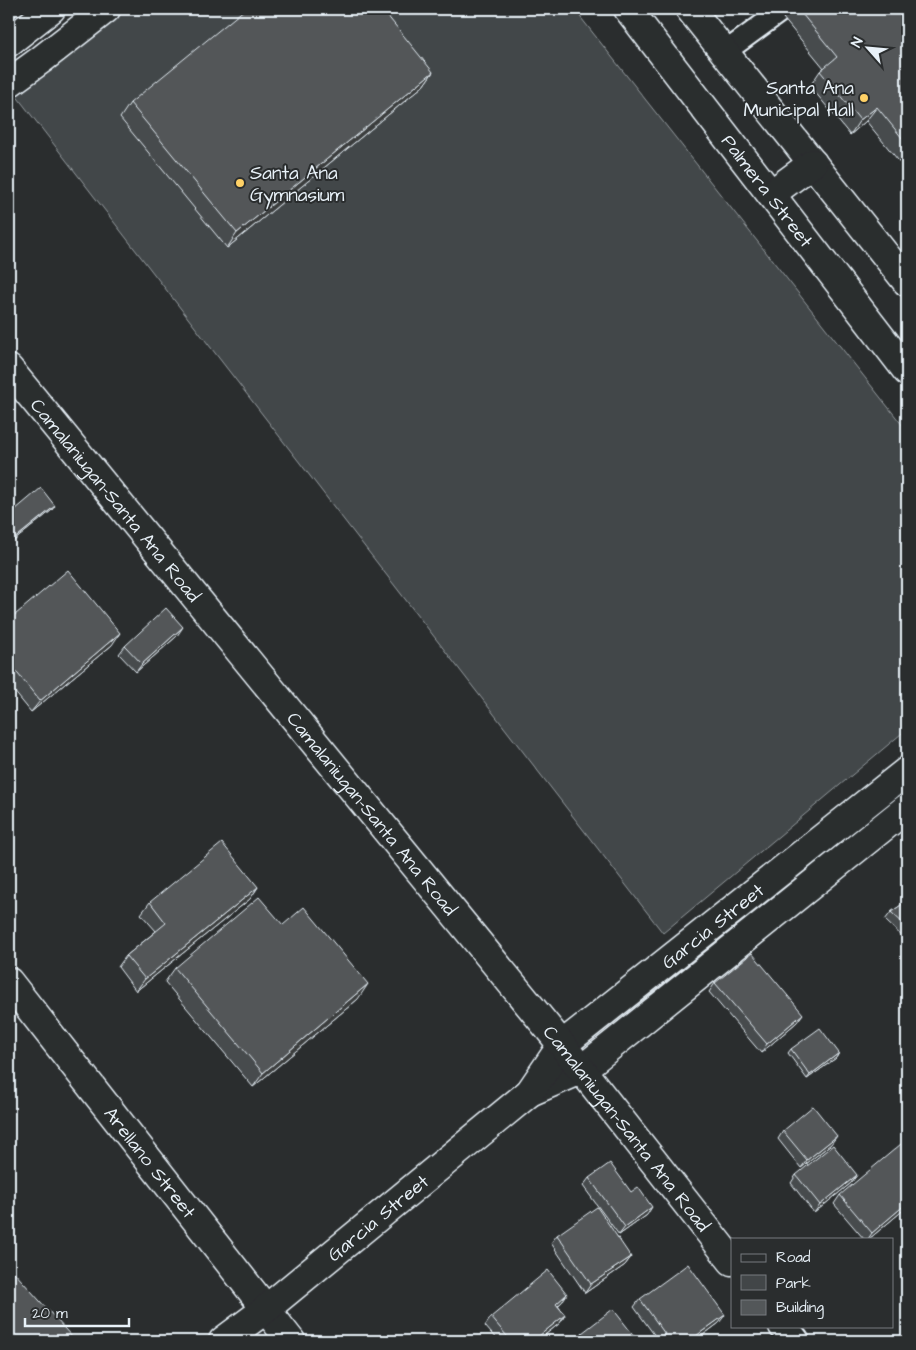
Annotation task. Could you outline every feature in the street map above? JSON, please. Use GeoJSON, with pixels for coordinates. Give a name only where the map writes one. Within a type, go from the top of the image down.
{"type":"FeatureCollection","features":[{"type":"Feature","properties":{"kind":"street"},"geometry":{"type":"LineString","coordinates":[[9,42],[51,9]]}},
{"type":"Feature","properties":{"kind":"street"},"geometry":{"type":"LineString","coordinates":[[9,84],[106,9]]}},
{"type":"Feature","properties":{"kind":"street","name":"Palmera Street"},"geometry":{"type":"LineString","coordinates":[[628,9],[907,371]]}},
{"type":"Feature","properties":{"kind":"street"},"geometry":{"type":"LineString","coordinates":[[690,9],[813,164],[904,271]]}},
{"type":"Feature","properties":{"kind":"street"},"geometry":{"type":"LineString","coordinates":[[771,194],[813,164]]}},
{"type":"Feature","properties":{"kind":"street","name":"Camalaniugan-Santa Ana Road"},"geometry":{"type":"LineString","coordinates":[[9,369],[562,1045],[731,1260]]}},
{"type":"Feature","properties":{"kind":"street","name":"Garcia Street"},"geometry":{"type":"LineString","coordinates":[[530,1092],[562,1045],[907,771]]}},
{"type":"Feature","properties":{"kind":"street","name":"Garcia Street"},"geometry":{"type":"LineString","coordinates":[[223,1341],[266,1309],[530,1092],[581,1070],[907,808]]}},
{"type":"Feature","properties":{"kind":"street","name":"Arellano Street"},"geometry":{"type":"LineString","coordinates":[[9,982],[291,1341]]}},
{"type":"Feature","properties":{"kind":"street"},"geometry":{"type":"LineString","coordinates":[[785,1328],[795,1341]]}},
{"type":"Feature","properties":{"kind":"lane"},"geometry":{"type":"LineString","coordinates":[[725,52],[784,9]]}},
{"type":"Feature","properties":{"kind":"green space"},"geometry":{"type":"Polygon","coordinates":[[[128,9],[574,9],[907,431],[907,729],[663,933],[15,94],[128,9]]]}},
{"type":"Feature","properties":{"kind":"building","name":"Santa Ana Gymnasium"},"geometry":{"type":"Polygon","coordinates":[[[245,9],[382,9],[433,72],[237,233],[130,103],[245,9]]]}},
{"type":"Feature","properties":{"kind":"building","name":"Santa Ana Municipal Hall"},"geometry":{"type":"Polygon","coordinates":[[[798,9],[907,9],[907,144],[877,107],[860,120],[820,71],[837,57],[798,9]]]}},
{"type":"Feature","properties":{"kind":"building"},"geometry":{"type":"Polygon","coordinates":[[[41,488],[55,506],[13,540],[9,535],[9,515],[41,488]]]}},
{"type":"Feature","properties":{"kind":"building"},"geometry":{"type":"Polygon","coordinates":[[[68,570],[120,633],[40,701],[9,663],[9,620],[68,570]]]}},
{"type":"Feature","properties":{"kind":"building"},"geometry":{"type":"Polygon","coordinates":[[[166,608],[183,627],[142,664],[125,646],[166,608]]]}},
{"type":"Feature","properties":{"kind":"building"},"geometry":{"type":"Polygon","coordinates":[[[222,843],[258,887],[145,979],[126,956],[166,923],[150,902],[222,843]]]}},
{"type":"Feature","properties":{"kind":"building"},"geometry":{"type":"Polygon","coordinates":[[[259,897],[283,925],[304,907],[368,984],[263,1073],[175,968],[259,897]]]}},
{"type":"Feature","properties":{"kind":"building"},"geometry":{"type":"Polygon","coordinates":[[[907,901],[907,927],[891,912],[907,901]]]}},
{"type":"Feature","properties":{"kind":"building"},"geometry":{"type":"Polygon","coordinates":[[[752,953],[803,1014],[767,1044],[715,983],[752,953]]]}},
{"type":"Feature","properties":{"kind":"building"},"geometry":{"type":"Polygon","coordinates":[[[820,1028],[839,1053],[810,1075],[791,1049],[820,1028]]]}},
{"type":"Feature","properties":{"kind":"building"},"geometry":{"type":"Polygon","coordinates":[[[813,1106],[837,1136],[807,1160],[783,1131],[813,1106]]]}},
{"type":"Feature","properties":{"kind":"building"},"geometry":{"type":"Polygon","coordinates":[[[907,1139],[907,1203],[872,1233],[840,1195],[907,1139]]]}},
{"type":"Feature","properties":{"kind":"building"},"geometry":{"type":"Polygon","coordinates":[[[833,1145],[857,1175],[820,1205],[796,1175],[833,1145]]]}},
{"type":"Feature","properties":{"kind":"building"},"geometry":{"type":"Polygon","coordinates":[[[610,1163],[631,1192],[638,1187],[652,1207],[625,1227],[589,1178],[610,1163]]]}},
{"type":"Feature","properties":{"kind":"building"},"geometry":{"type":"Polygon","coordinates":[[[597,1207],[631,1257],[591,1284],[557,1235],[597,1207]]]}},
{"type":"Feature","properties":{"kind":"building"},"geometry":{"type":"Polygon","coordinates":[[[688,1264],[725,1315],[689,1341],[663,1341],[660,1338],[665,1334],[640,1299],[688,1264]]]}},
{"type":"Feature","properties":{"kind":"building"},"geometry":{"type":"Polygon","coordinates":[[[548,1270],[567,1294],[556,1304],[565,1315],[539,1336],[544,1341],[511,1341],[491,1317],[548,1270]]]}},
{"type":"Feature","properties":{"kind":"building"},"geometry":{"type":"Polygon","coordinates":[[[14,1272],[73,1338],[69,1341],[9,1341],[9,1276],[14,1272]]]}},
{"type":"Feature","properties":{"kind":"building"},"geometry":{"type":"Polygon","coordinates":[[[613,1309],[638,1341],[588,1341],[582,1333],[613,1309]]]}},
{"type":"Feature","properties":{"kind":"place","name":"Santa Ana Municipal Hall"},"geometry":{"type":"Point","coordinates":[864,98]}},
{"type":"Feature","properties":{"kind":"place","name":"Santa Ana Gymnasium"},"geometry":{"type":"Point","coordinates":[240,183]}}]}
